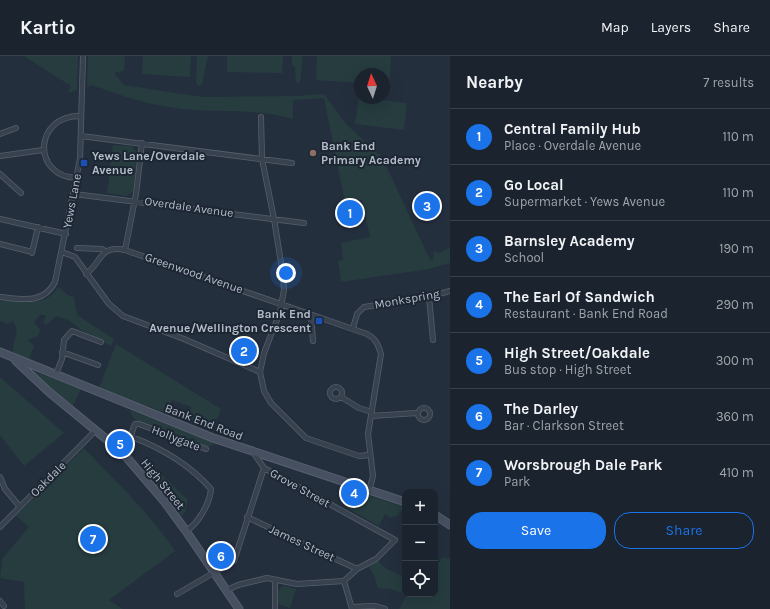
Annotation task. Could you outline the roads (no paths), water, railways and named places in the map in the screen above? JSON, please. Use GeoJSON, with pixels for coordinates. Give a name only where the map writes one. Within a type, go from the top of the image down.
{"type":"FeatureCollection","features":[{"type":"Feature","properties":{"kind":"street","name":"Yews Lane"},"geometry":{"type":"LineString","coordinates":[[0,297],[28,299],[39,298],[50,293],[55,282],[66,234],[80,159],[83,56]]}},
{"type":"Feature","properties":{"kind":"street"},"geometry":{"type":"LineString","coordinates":[[77,178],[60,174],[52,168],[43,150],[44,140],[54,123],[67,117],[81,116]]}},
{"type":"Feature","properties":{"kind":"street"},"geometry":{"type":"LineString","coordinates":[[261,116],[262,159],[283,275],[282,303],[264,353],[260,372],[264,391],[271,403],[306,438],[359,456],[370,455]]}},
{"type":"Feature","properties":{"kind":"street"},"geometry":{"type":"LineString","coordinates":[[0,134],[16,128]]}},
{"type":"Feature","properties":{"kind":"street"},"geometry":{"type":"LineString","coordinates":[[81,136],[292,162]]}},
{"type":"Feature","properties":{"kind":"street"},"geometry":{"type":"LineString","coordinates":[[125,250],[142,143]]}},
{"type":"Feature","properties":{"kind":"street"},"geometry":{"type":"LineString","coordinates":[[0,156],[43,150]]}},
{"type":"Feature","properties":{"kind":"street"},"geometry":{"type":"LineString","coordinates":[[0,174],[21,193]]}},
{"type":"Feature","properties":{"kind":"street","name":"Overdale Avenue"},"geometry":{"type":"LineString","coordinates":[[74,194],[134,200],[304,222]]}},
{"type":"Feature","properties":{"kind":"street"},"geometry":{"type":"LineString","coordinates":[[0,219],[66,234]]}},
{"type":"Feature","properties":{"kind":"street"},"geometry":{"type":"LineString","coordinates":[[0,244],[31,254],[38,227]]}},
{"type":"Feature","properties":{"kind":"street","name":"Greenwood Avenue"},"geometry":{"type":"LineString","coordinates":[[77,248],[102,249],[105,251],[116,248],[125,250],[282,303],[311,315],[352,328],[374,338],[378,344],[381,354],[368,434],[373,476],[369,491]]}},
{"type":"Feature","properties":{"kind":"street"},"geometry":{"type":"LineString","coordinates":[[86,274],[105,251]]}},
{"type":"Feature","properties":{"kind":"street"},"geometry":{"type":"LineString","coordinates":[[62,252],[75,258],[109,304],[123,316],[260,372]]}},
{"type":"Feature","properties":{"kind":"street","name":"Monkspring"},"geometry":{"type":"LineString","coordinates":[[352,328],[357,314],[364,307],[429,297],[450,291]]}},
{"type":"Feature","properties":{"kind":"street"},"geometry":{"type":"LineString","coordinates":[[429,297],[433,340]]}},
{"type":"Feature","properties":{"kind":"street"},"geometry":{"type":"LineString","coordinates":[[311,315],[314,341]]}},
{"type":"Feature","properties":{"kind":"street"},"geometry":{"type":"LineString","coordinates":[[56,374],[62,359],[64,340],[72,331],[101,342]]}},
{"type":"Feature","properties":{"kind":"street","name":"Bank End Road"},"geometry":{"type":"LineString","coordinates":[[0,352],[213,438],[402,501]]}},
{"type":"Feature","properties":{"kind":"street"},"geometry":{"type":"LineString","coordinates":[[62,352],[98,365]]}},
{"type":"Feature","properties":{"kind":"street","name":"High Street"},"geometry":{"type":"LineString","coordinates":[[15,358],[16,361],[49,392],[112,442],[138,470],[186,531],[239,609]]}},
{"type":"Feature","properties":{"kind":"street"},"geometry":{"type":"LineString","coordinates":[[341,397],[372,414],[417,413]]}},
{"type":"Feature","properties":{"kind":"street","name":"Hollygate"},"geometry":{"type":"LineString","coordinates":[[186,531],[197,522],[210,496],[211,489],[164,450],[132,437],[132,432],[135,424],[139,424],[206,449]]}},
{"type":"Feature","properties":{"kind":"street","name":"Oakdale"},"geometry":{"type":"LineString","coordinates":[[0,527],[96,430]]}},
{"type":"Feature","properties":{"kind":"street","name":"Grove Street"},"geometry":{"type":"LineString","coordinates":[[253,452],[264,468],[395,540],[376,558],[357,569]]}},
{"type":"Feature","properties":{"kind":"street"},"geometry":{"type":"LineString","coordinates":[[177,594],[234,561],[264,468]]}},
{"type":"Feature","properties":{"kind":"street"},"geometry":{"type":"LineString","coordinates":[[0,477],[1,485],[20,506]]}},
{"type":"Feature","properties":{"kind":"street","name":"James Street"},"geometry":{"type":"LineString","coordinates":[[247,517],[357,569]]}},
{"type":"Feature","properties":{"kind":"street"},"geometry":{"type":"LineString","coordinates":[[438,517],[450,525]]}},
{"type":"Feature","properties":{"kind":"street"},"geometry":{"type":"LineString","coordinates":[[227,590],[238,585],[267,578],[304,584],[344,581],[357,569]]}},
{"type":"Feature","properties":{"kind":"street"},"geometry":{"type":"LineString","coordinates":[[275,580],[275,609]]}},
{"type":"Feature","properties":{"kind":"street"},"geometry":{"type":"LineString","coordinates":[[344,581],[352,608],[374,606],[385,609]]}},
{"type":"Feature","properties":{"kind":"street"},"geometry":{"type":"LineString","coordinates":[[0,601],[4,606]]}},
{"type":"Feature","properties":{"kind":"place","name":"Bank End Primary Academy"},"geometry":{"type":"Point","coordinates":[313,153]}},
{"type":"Feature","properties":{"kind":"place","name":"Yews Lane/Overdale Avenue"},"geometry":{"type":"Point","coordinates":[84,163]}},
{"type":"Feature","properties":{"kind":"place","name":"Barnsley Academy"},"geometry":{"type":"Point","coordinates":[427,206]}},
{"type":"Feature","properties":{"kind":"place","name":"Central Family Hub"},"geometry":{"type":"Point","coordinates":[350,213]}},
{"type":"Feature","properties":{"kind":"place","name":"Bank End Avenue/Wellington Crescent"},"geometry":{"type":"Point","coordinates":[319,321]}},
{"type":"Feature","properties":{"kind":"place","name":"Go Local"},"geometry":{"type":"Point","coordinates":[244,351]}},
{"type":"Feature","properties":{"kind":"place","name":"High Street/Oakdale"},"geometry":{"type":"Point","coordinates":[120,444]}},
{"type":"Feature","properties":{"kind":"place","name":"The Earl Of Sandwich"},"geometry":{"type":"Point","coordinates":[354,493]}},
{"type":"Feature","properties":{"kind":"place","name":"Worsbrough Dale Park"},"geometry":{"type":"Point","coordinates":[93,539]}},
{"type":"Feature","properties":{"kind":"place","name":"The Darley"},"geometry":{"type":"Point","coordinates":[221,556]}}]}
